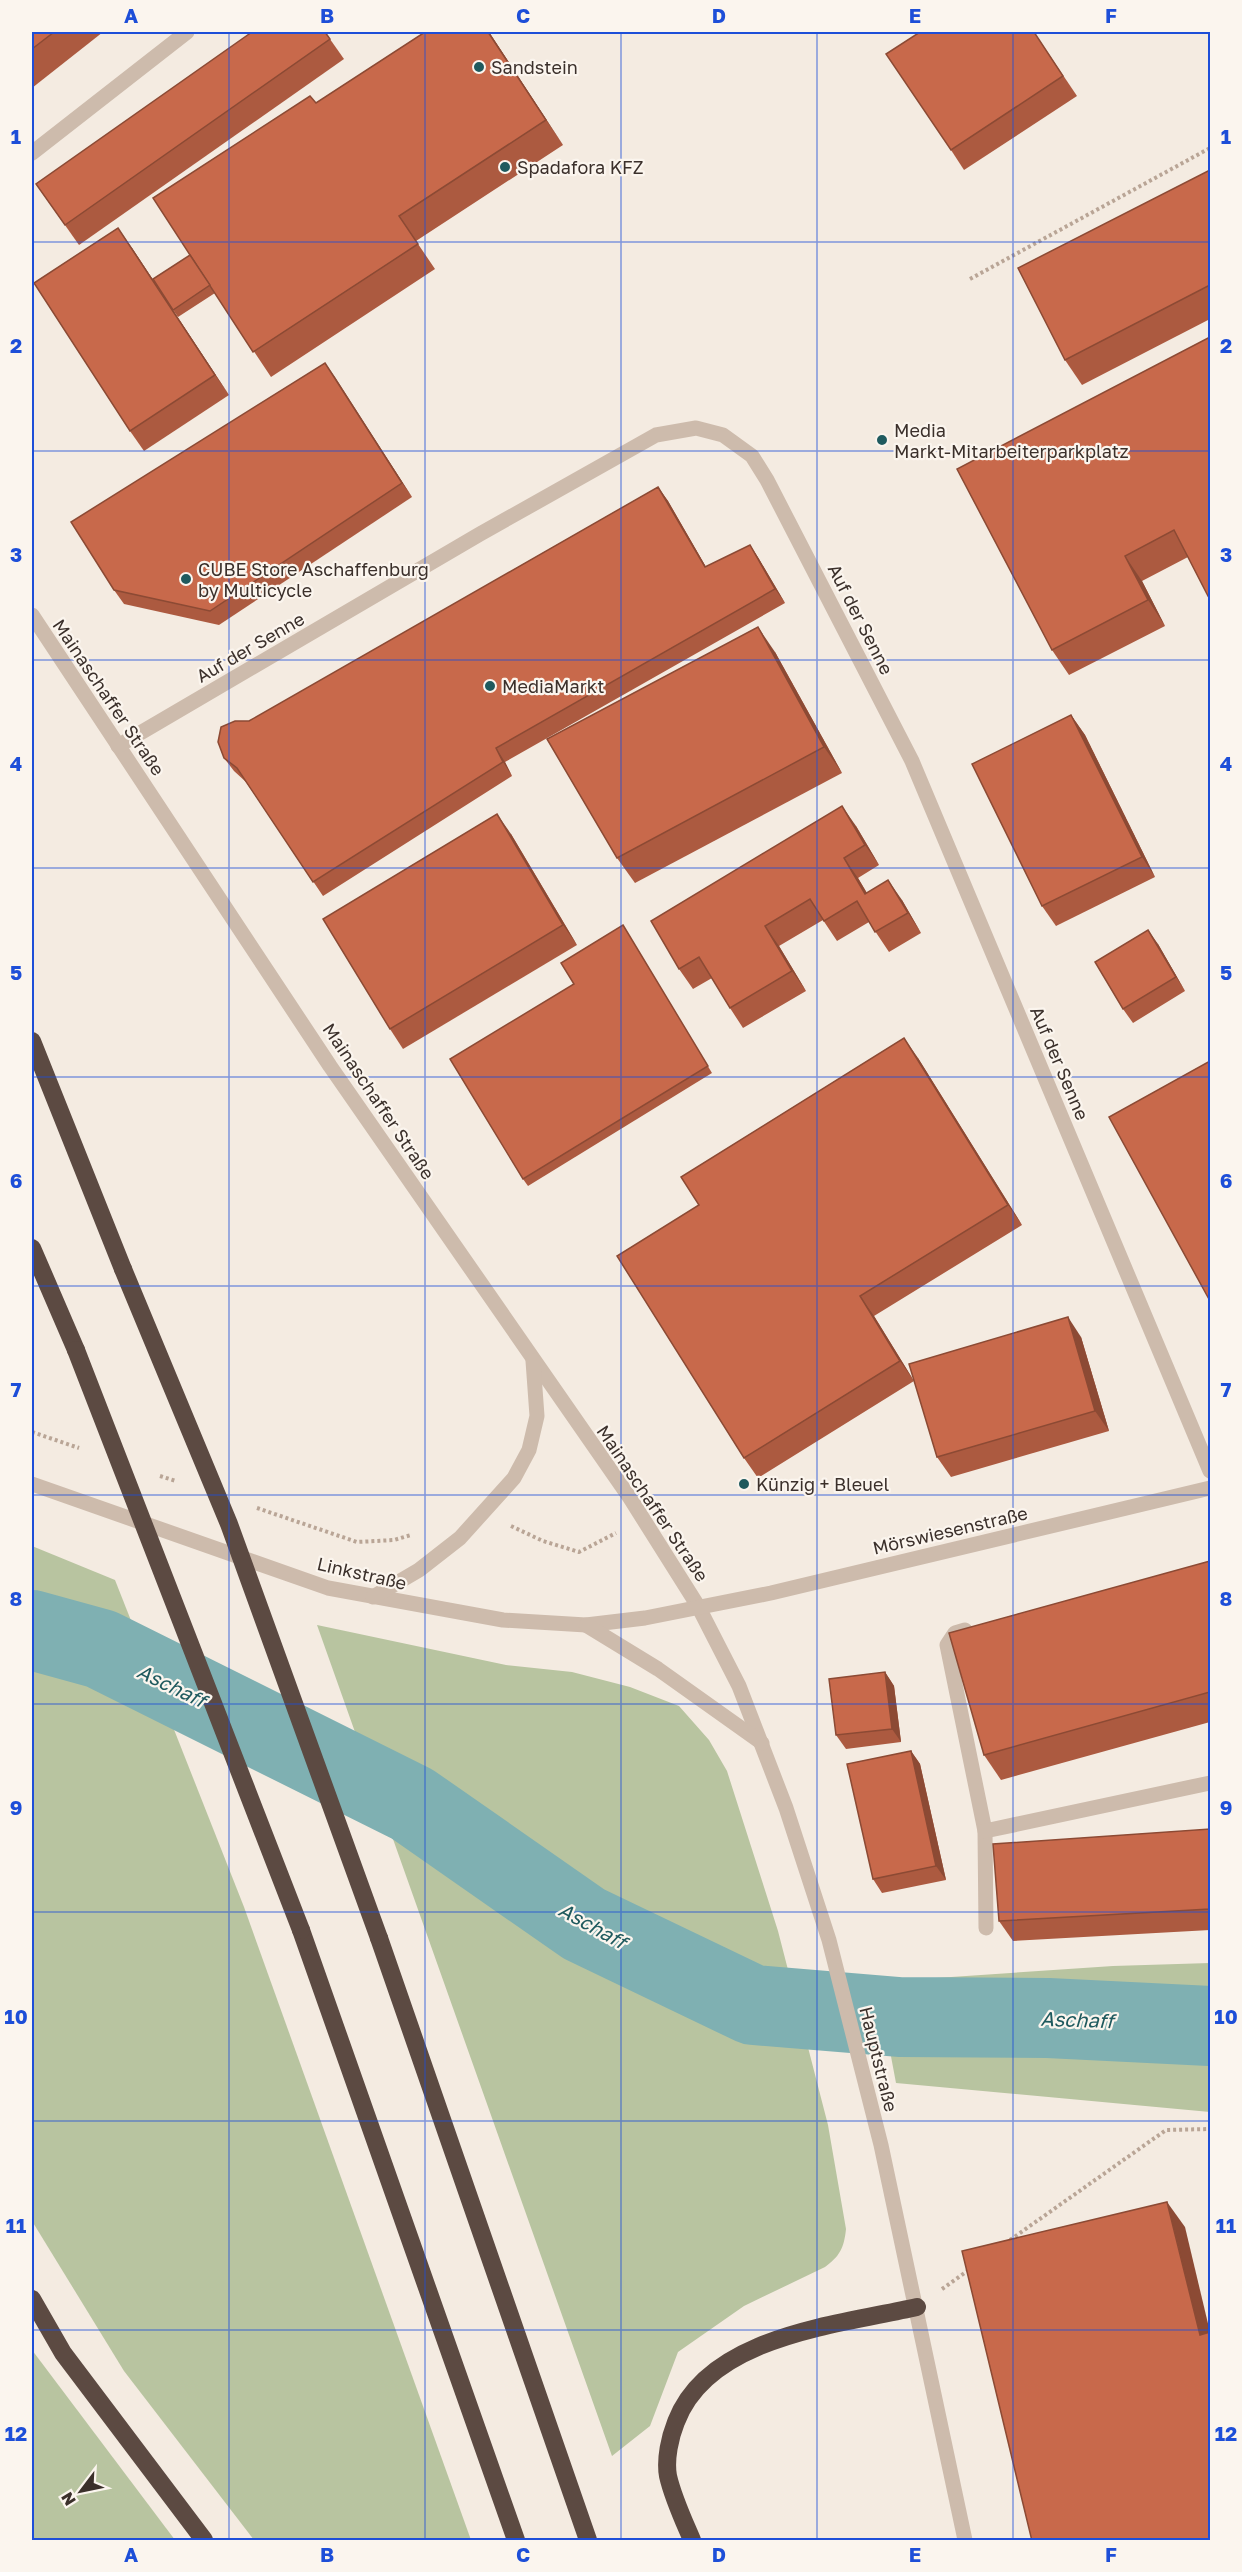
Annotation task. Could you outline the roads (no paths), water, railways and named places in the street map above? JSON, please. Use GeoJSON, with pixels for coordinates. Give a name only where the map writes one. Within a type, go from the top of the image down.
{"type":"FeatureCollection","features":[{"type":"Feature","properties":{"kind":"highway"},"geometry":{"type":"LineString","coordinates":[[32,1041],[123,1269],[229,1524],[379,1938],[588,2541]]}},
{"type":"Feature","properties":{"kind":"highway"},"geometry":{"type":"LineString","coordinates":[[32,1248],[76,1350],[301,1930],[516,2541]]}},
{"type":"Feature","properties":{"kind":"highway"},"geometry":{"type":"LineString","coordinates":[[32,2299],[63,2353],[204,2541]]}},
{"type":"Feature","properties":{"kind":"highway"},"geometry":{"type":"LineString","coordinates":[[692,2541],[668,2474],[670,2436],[682,2404],[705,2377],[735,2356],[775,2340],[916,2307]]}},
{"type":"Feature","properties":{"kind":"street"},"geometry":{"type":"LineString","coordinates":[[32,153],[187,32]]}},
{"type":"Feature","properties":{"kind":"street","name":"Auf der Senne"},"geometry":{"type":"LineString","coordinates":[[118,746],[480,534],[656,435],[696,428],[723,435],[752,456],[767,480],[912,761],[1210,1471]]}},
{"type":"Feature","properties":{"kind":"street","name":"Mainaschaffer Straße"},"geometry":{"type":"LineString","coordinates":[[32,615],[330,1066],[643,1519],[698,1606]]}},
{"type":"Feature","properties":{"kind":"street"},"geometry":{"type":"LineString","coordinates":[[373,1597],[419,1570],[460,1539],[514,1478],[530,1450],[537,1416],[533,1361]]}},
{"type":"Feature","properties":{"kind":"street","name":"Linkstraße"},"geometry":{"type":"LineString","coordinates":[[32,1484],[328,1588],[373,1597],[503,1620],[586,1625],[645,1618],[698,1606]]}},
{"type":"Feature","properties":{"kind":"street","name":"Mörswiesenstraße"},"geometry":{"type":"LineString","coordinates":[[698,1606],[771,1593],[1210,1488]]}},
{"type":"Feature","properties":{"kind":"street","name":"Hauptstraße"},"geometry":{"type":"LineString","coordinates":[[698,1606],[739,1686],[762,1743],[804,1859],[829,1940],[881,2145],[965,2541]]}},
{"type":"Feature","properties":{"kind":"street"},"geometry":{"type":"LineString","coordinates":[[586,1625],[667,1676],[762,1743]]}},
{"type":"Feature","properties":{"kind":"street"},"geometry":{"type":"LineString","coordinates":[[977,1627],[955,1633],[947,1645],[985,1831],[986,1928]]}},
{"type":"Feature","properties":{"kind":"street"},"geometry":{"type":"LineString","coordinates":[[985,1831],[1210,1784]]}},
{"type":"Feature","properties":{"kind":"waterway","name":"Aschaff"},"geometry":{"type":"LineString","coordinates":[[32,1630],[101,1649],[412,1804],[584,1924],[753,2005],[899,2017],[1048,2018],[1210,2026]]}},
{"type":"Feature","properties":{"kind":"place","name":"Sandstein"},"geometry":{"type":"Point","coordinates":[479,67]}},
{"type":"Feature","properties":{"kind":"place","name":"Spadafora KFZ"},"geometry":{"type":"Point","coordinates":[505,167]}},
{"type":"Feature","properties":{"kind":"place","name":"Media Markt-Mitarbeiterparkplatz"},"geometry":{"type":"Point","coordinates":[882,440]}},
{"type":"Feature","properties":{"kind":"place","name":"CUBE Store Aschaffenburg by Multicycle"},"geometry":{"type":"Point","coordinates":[186,579]}},
{"type":"Feature","properties":{"kind":"place","name":"MediaMarkt"},"geometry":{"type":"Point","coordinates":[490,686]}},
{"type":"Feature","properties":{"kind":"place","name":"Künzig + Bleuel"},"geometry":{"type":"Point","coordinates":[744,1484]}}]}
